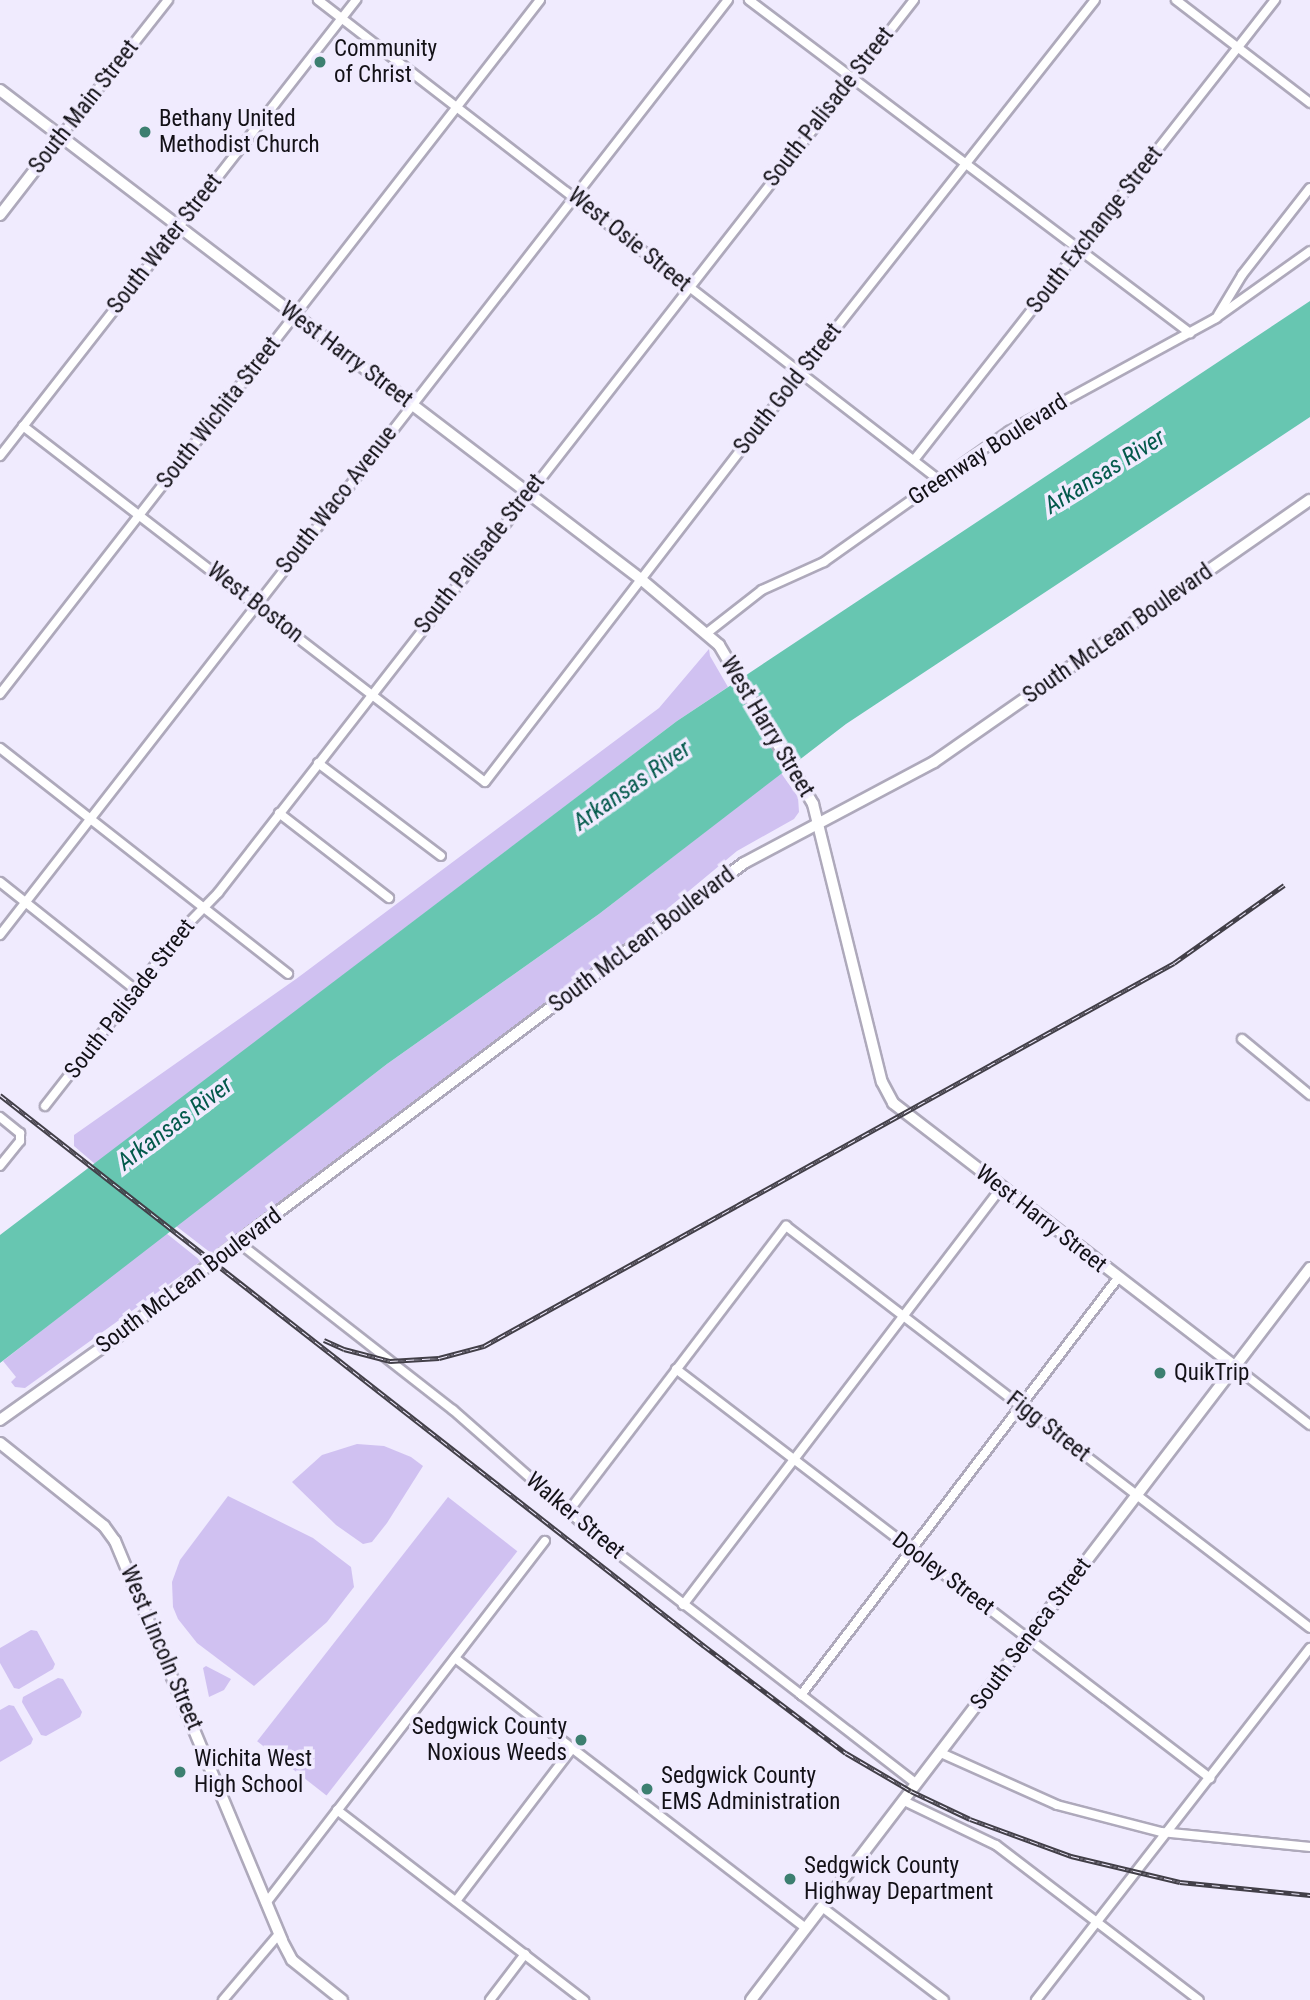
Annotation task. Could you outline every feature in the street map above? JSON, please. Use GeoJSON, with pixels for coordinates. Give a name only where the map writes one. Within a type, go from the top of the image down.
{"type":"FeatureCollection","features":[{"type":"Feature","properties":{"kind":"street","name":"South Main Street"},"geometry":{"type":"LineString","coordinates":[[0,215],[167,0]]}},
{"type":"Feature","properties":{"kind":"street","name":"West Osie Street"},"geometry":{"type":"LineString","coordinates":[[318,0],[939,480]]}},
{"type":"Feature","properties":{"kind":"street","name":"South Water Street"},"geometry":{"type":"LineString","coordinates":[[0,456],[356,0]]}},
{"type":"Feature","properties":{"kind":"street","name":"South Wichita Street"},"geometry":{"type":"LineString","coordinates":[[0,694],[540,0]]}},
{"type":"Feature","properties":{"kind":"street","name":"South Waco Avenue"},"geometry":{"type":"LineString","coordinates":[[0,935],[728,0]]}},
{"type":"Feature","properties":{"kind":"street"},"geometry":{"type":"LineString","coordinates":[[749,0],[1081,248],[1190,333]]}},
{"type":"Feature","properties":{"kind":"street","name":"South Palisade Street"},"geometry":{"type":"LineString","coordinates":[[45,1107],[279,813],[914,0]]}},
{"type":"Feature","properties":{"kind":"street","name":"South Gold Street"},"geometry":{"type":"LineString","coordinates":[[485,782],[800,374],[1095,0]]}},
{"type":"Feature","properties":{"kind":"street"},"geometry":{"type":"LineString","coordinates":[[1175,0],[1310,103]]}},
{"type":"Feature","properties":{"kind":"street","name":"South Exchange Street"},"geometry":{"type":"LineString","coordinates":[[914,460],[1275,0]]}},
{"type":"Feature","properties":{"kind":"street","name":"West Harry Street"},"geometry":{"type":"LineString","coordinates":[[0,90],[642,580],[719,645],[813,804],[883,1082],[894,1103],[1310,1425]]}},
{"type":"Feature","properties":{"kind":"street"},"geometry":{"type":"LineString","coordinates":[[1216,318],[1242,275],[1310,188]]}},
{"type":"Feature","properties":{"kind":"street","name":"Greenway Boulevard"},"geometry":{"type":"LineString","coordinates":[[706,633],[762,590],[824,562],[1009,431],[1216,318],[1310,251]]}},
{"type":"Feature","properties":{"kind":"street","name":"West Boston"},"geometry":{"type":"LineString","coordinates":[[23,426],[485,782]]}},
{"type":"Feature","properties":{"kind":"street"},"geometry":{"type":"LineString","coordinates":[[2,437],[10,443]]}},
{"type":"Feature","properties":{"kind":"street","name":"South McLean Boulevard"},"geometry":{"type":"LineString","coordinates":[[0,1420],[117,1337],[238,1242],[744,863],[934,762],[1310,500]]}},
{"type":"Feature","properties":{"kind":"street"},"geometry":{"type":"LineString","coordinates":[[0,748],[288,974]]}},
{"type":"Feature","properties":{"kind":"street"},"geometry":{"type":"LineString","coordinates":[[318,763],[441,856]]}},
{"type":"Feature","properties":{"kind":"street"},"geometry":{"type":"LineString","coordinates":[[279,813],[389,898]]}},
{"type":"Feature","properties":{"kind":"street"},"geometry":{"type":"LineString","coordinates":[[0,882],[136,990]]}},
{"type":"Feature","properties":{"kind":"street"},"geometry":{"type":"LineString","coordinates":[[1242,1039],[1310,1095]]}},
{"type":"Feature","properties":{"kind":"street"},"geometry":{"type":"LineString","coordinates":[[0,1117],[20,1133],[20,1141],[0,1166]]}},
{"type":"Feature","properties":{"kind":"street"},"geometry":{"type":"LineString","coordinates":[[683,1605],[1001,1188]]}},
{"type":"Feature","properties":{"kind":"street","name":"Figg Street"},"geometry":{"type":"LineString","coordinates":[[676,1369],[786,1226],[1310,1628]]}},
{"type":"Feature","properties":{"kind":"street","name":"Walker Street"},"geometry":{"type":"LineString","coordinates":[[238,1242],[453,1410],[568,1512],[683,1605],[917,1784]]}},
{"type":"Feature","properties":{"kind":"street","name":"South Seneca Street"},"geometry":{"type":"LineString","coordinates":[[751,2000],[1310,1268]]}},
{"type":"Feature","properties":{"kind":"street"},"geometry":{"type":"LineString","coordinates":[[801,1695],[1118,1278]]}},
{"type":"Feature","properties":{"kind":"street"},"geometry":{"type":"LineString","coordinates":[[568,1512],[676,1369]]}},
{"type":"Feature","properties":{"kind":"street","name":"Dooley Street"},"geometry":{"type":"LineString","coordinates":[[676,1369],[1210,1778]]}},
{"type":"Feature","properties":{"kind":"street","name":"West Lincoln Street"},"geometry":{"type":"LineString","coordinates":[[0,1443],[104,1526],[115,1541],[279,1934],[292,1960],[342,2000]]}},
{"type":"Feature","properties":{"kind":"street"},"geometry":{"type":"LineString","coordinates":[[266,1903],[545,1541]]}},
{"type":"Feature","properties":{"kind":"street"},"geometry":{"type":"LineString","coordinates":[[1036,2000],[1310,1648]]}},
{"type":"Feature","properties":{"kind":"street"},"geometry":{"type":"LineString","coordinates":[[455,1658],[806,1928]]}},
{"type":"Feature","properties":{"kind":"street"},"geometry":{"type":"LineString","coordinates":[[456,1901],[572,1749]]}},
{"type":"Feature","properties":{"kind":"street"},"geometry":{"type":"LineString","coordinates":[[941,1752],[1057,1805],[1168,1833],[1310,1847]]}},
{"type":"Feature","properties":{"kind":"street"},"geometry":{"type":"LineString","coordinates":[[904,1801],[996,1845],[1199,2000]]}},
{"type":"Feature","properties":{"kind":"street"},"geometry":{"type":"LineString","coordinates":[[337,1810],[584,2000]]}},
{"type":"Feature","properties":{"kind":"street"},"geometry":{"type":"LineString","coordinates":[[822,1907],[943,2000]]}},
{"type":"Feature","properties":{"kind":"street"},"geometry":{"type":"LineString","coordinates":[[223,2000],[279,1934]]}},
{"type":"Feature","properties":{"kind":"street"},"geometry":{"type":"LineString","coordinates":[[490,2000],[525,1954]]}},
{"type":"Feature","properties":{"kind":"shaded area"},"geometry":{"type":"Polygon","coordinates":[[[709,649],[710,656],[728,687],[677,721],[95,1164],[74,1146],[74,1135],[296,979],[659,708],[709,649]]]}},
{"type":"Feature","properties":{"kind":"shaded area"},"geometry":{"type":"Polygon","coordinates":[[[781,773],[798,797],[799,812],[794,819],[737,851],[613,954],[211,1253],[176,1226],[387,1064],[599,914],[781,773]]]}},
{"type":"Feature","properties":{"kind":"shaded area"},"geometry":{"type":"Polygon","coordinates":[[[166,1233],[201,1261],[25,1388],[15,1387],[11,1382],[16,1377],[3,1361],[166,1233]]]}},
{"type":"Feature","properties":{"kind":"shaded area"},"geometry":{"type":"Polygon","coordinates":[[[357,1444],[384,1446],[411,1457],[423,1466],[387,1523],[372,1542],[363,1544],[336,1525],[292,1482],[322,1455],[357,1444]]]}},
{"type":"Feature","properties":{"kind":"shaded area"},"geometry":{"type":"Polygon","coordinates":[[[228,1496],[313,1538],[351,1567],[354,1587],[327,1622],[254,1686],[197,1643],[178,1619],[173,1607],[172,1582],[180,1560],[228,1496]]]}},
{"type":"Feature","properties":{"kind":"shaded area"},"geometry":{"type":"Polygon","coordinates":[[[448,1497],[517,1551],[326,1795],[257,1741],[448,1497]]]}},
{"type":"Feature","properties":{"kind":"shaded area"},"geometry":{"type":"Polygon","coordinates":[[[31,1630],[37,1631],[55,1664],[53,1669],[19,1689],[14,1688],[0,1663],[0,1648],[31,1630]]]}},
{"type":"Feature","properties":{"kind":"shaded area"},"geometry":{"type":"Polygon","coordinates":[[[206,1666],[231,1679],[224,1690],[209,1697],[203,1668],[206,1666]]]}},
{"type":"Feature","properties":{"kind":"shaded area"},"geometry":{"type":"Polygon","coordinates":[[[58,1678],[63,1679],[82,1712],[80,1717],[46,1736],[41,1735],[22,1702],[23,1697],[58,1678]]]}},
{"type":"Feature","properties":{"kind":"shaded area"},"geometry":{"type":"Polygon","coordinates":[[[9,1705],[14,1706],[33,1739],[31,1744],[0,1762],[0,1710],[9,1705]]]}},
{"type":"Feature","properties":{"kind":"water","name":"Arkansas River"},"geometry":{"type":"Polygon","coordinates":[[[1310,301],[1310,417],[846,724],[599,914],[387,1064],[0,1363],[0,1235],[677,721],[1310,301]]]}},
{"type":"Feature","properties":{"kind":"railway"},"geometry":{"type":"LineString","coordinates":[[324,1340],[344,1349],[390,1361],[439,1358],[484,1346],[1174,963],[1284,885]]}},
{"type":"Feature","properties":{"kind":"railway"},"geometry":{"type":"LineString","coordinates":[[0,1095],[703,1645],[846,1753],[911,1791],[970,1819],[1071,1856],[1180,1882],[1310,1895]]}},
{"type":"Feature","properties":{"kind":"place","name":"Community of Christ"},"geometry":{"type":"Point","coordinates":[320,62]}},
{"type":"Feature","properties":{"kind":"place","name":"Bethany United Methodist Church"},"geometry":{"type":"Point","coordinates":[145,132]}},
{"type":"Feature","properties":{"kind":"place","name":"QuikTrip"},"geometry":{"type":"Point","coordinates":[1160,1373]}},
{"type":"Feature","properties":{"kind":"place","name":"Sedgwick County Noxious Weeds"},"geometry":{"type":"Point","coordinates":[581,1740]}},
{"type":"Feature","properties":{"kind":"place","name":"Wichita West High School"},"geometry":{"type":"Point","coordinates":[180,1772]}},
{"type":"Feature","properties":{"kind":"place","name":"Sedgwick County EMS Administration"},"geometry":{"type":"Point","coordinates":[647,1789]}},
{"type":"Feature","properties":{"kind":"place","name":"Sedgwick County Highway Department"},"geometry":{"type":"Point","coordinates":[790,1879]}}]}
